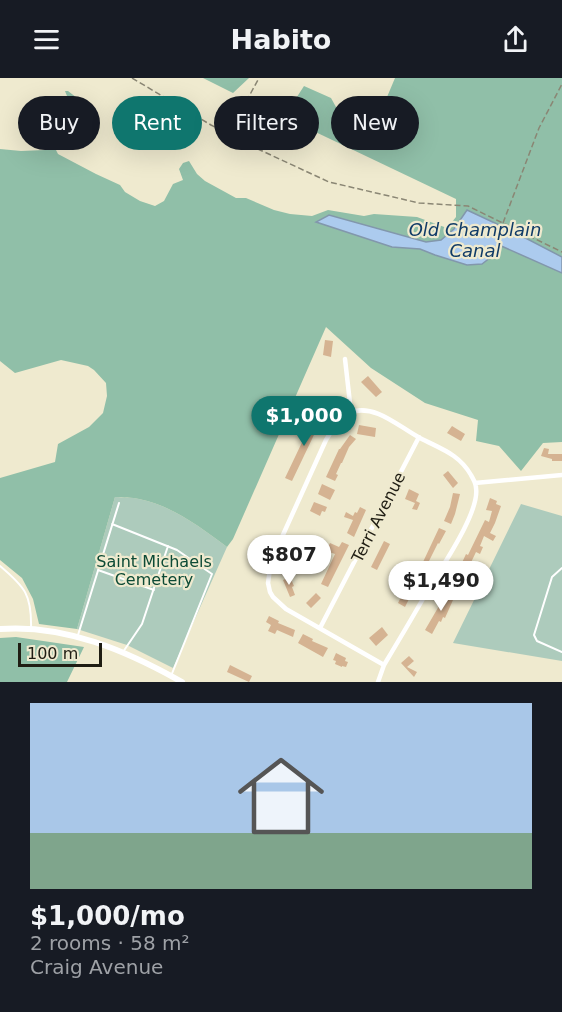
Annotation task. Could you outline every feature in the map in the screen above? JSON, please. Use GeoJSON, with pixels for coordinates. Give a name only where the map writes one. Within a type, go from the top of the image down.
{"type":"FeatureCollection","features":[{"type":"Feature","properties":{"kind":"street"},"geometry":{"type":"LineString","coordinates":[[345,359],[351,412]]}},
{"type":"Feature","properties":{"kind":"street"},"geometry":{"type":"LineString","coordinates":[[378,682],[384,665],[456,543],[474,503],[476,488],[465,465],[452,454],[382,415],[372,411],[357,410],[351,412],[334,427],[326,440],[272,559],[268,583],[273,597],[286,609],[384,665]]}},
{"type":"Feature","properties":{"kind":"street","name":"Terri Avenue"},"geometry":{"type":"LineString","coordinates":[[320,628],[419,437]]}},
{"type":"Feature","properties":{"kind":"street"},"geometry":{"type":"LineString","coordinates":[[475,483],[562,476]]}},
{"type":"Feature","properties":{"kind":"street"},"geometry":{"type":"LineString","coordinates":[[0,629],[31,629],[78,637],[123,652],[182,682]]}},
{"type":"Feature","properties":{"kind":"lane"},"geometry":{"type":"LineString","coordinates":[[78,637],[119,503]]}},
{"type":"Feature","properties":{"kind":"lane"},"geometry":{"type":"LineString","coordinates":[[112,524],[177,550],[212,574],[171,676]]}},
{"type":"Feature","properties":{"kind":"lane"},"geometry":{"type":"LineString","coordinates":[[123,652],[142,624],[168,546]]}},
{"type":"Feature","properties":{"kind":"lane"},"geometry":{"type":"LineString","coordinates":[[0,566],[14,577],[28,597],[31,607],[31,629]]}},
{"type":"Feature","properties":{"kind":"lane"},"geometry":{"type":"LineString","coordinates":[[562,568],[552,577],[534,635],[537,641],[562,652]]}},
{"type":"Feature","properties":{"kind":"lane"},"geometry":{"type":"LineString","coordinates":[[98,570],[154,590]]}},
{"type":"Feature","properties":{"kind":"path"},"geometry":{"type":"LineString","coordinates":[[132,78],[214,125]]}},
{"type":"Feature","properties":{"kind":"path"},"geometry":{"type":"LineString","coordinates":[[249,96],[259,78]]}},
{"type":"Feature","properties":{"kind":"path"},"geometry":{"type":"LineString","coordinates":[[503,224],[539,128],[562,84]]}},
{"type":"Feature","properties":{"kind":"path"},"geometry":{"type":"LineString","coordinates":[[262,150],[329,182],[419,203],[468,206],[562,252]]}},
{"type":"Feature","properties":{"kind":"green space"},"geometry":{"type":"Polygon","coordinates":[[[203,78],[249,78],[233,93],[203,78]]]}},
{"type":"Feature","properties":{"kind":"green space"},"geometry":{"type":"Polygon","coordinates":[[[395,78],[562,78],[562,442],[543,443],[521,471],[499,446],[476,441],[478,420],[425,403],[371,368],[326,327],[233,539],[227,547],[186,518],[163,507],[136,498],[115,497],[77,629],[39,624],[33,599],[22,578],[0,560],[0,478],[55,462],[58,444],[89,427],[103,413],[107,396],[106,383],[88,366],[61,360],[15,373],[0,361],[0,149],[56,150],[58,154],[120,185],[125,192],[140,201],[155,206],[164,201],[173,184],[183,180],[179,169],[183,163],[189,161],[197,174],[205,181],[236,198],[246,198],[274,210],[312,216],[328,210],[364,216],[374,214],[417,217],[447,228],[456,217],[456,199],[353,150],[419,150],[419,96],[387,96],[395,78]]]}},
{"type":"Feature","properties":{"kind":"green space"},"geometry":{"type":"Polygon","coordinates":[[[304,86],[331,98],[331,139],[319,134],[319,96],[298,96],[304,86]]]}},
{"type":"Feature","properties":{"kind":"green space"},"geometry":{"type":"Polygon","coordinates":[[[65,91],[74,96],[67,96],[65,91]]]}},
{"type":"Feature","properties":{"kind":"green space","name":"Saint Michaels Cemetery"},"geometry":{"type":"Polygon","coordinates":[[[115,497],[136,498],[163,507],[186,518],[227,547],[173,668],[127,645],[77,629],[115,497]]]}},
{"type":"Feature","properties":{"kind":"green space"},"geometry":{"type":"Polygon","coordinates":[[[521,504],[562,516],[562,661],[453,643],[521,504]]]}},
{"type":"Feature","properties":{"kind":"green space"},"geometry":{"type":"Polygon","coordinates":[[[16,637],[84,647],[67,682],[0,682],[0,638],[16,637]]]}},
{"type":"Feature","properties":{"kind":"water","name":"Old Champlain Canal"},"geometry":{"type":"Polygon","coordinates":[[[467,210],[562,257],[562,273],[499,245],[491,257],[482,264],[467,265],[420,249],[392,247],[316,222],[329,215],[426,242],[441,240],[454,229],[467,210]]]}},
{"type":"Feature","properties":{"kind":"building"},"geometry":{"type":"Polygon","coordinates":[[[325,340],[333,341],[331,357],[323,355],[325,340]]]}},
{"type":"Feature","properties":{"kind":"building"},"geometry":{"type":"Polygon","coordinates":[[[368,376],[382,392],[376,397],[361,382],[368,376]]]}},
{"type":"Feature","properties":{"kind":"building"},"geometry":{"type":"Polygon","coordinates":[[[316,413],[323,416],[292,481],[285,478],[316,413]]]}},
{"type":"Feature","properties":{"kind":"building"},"geometry":{"type":"Polygon","coordinates":[[[359,425],[376,428],[375,437],[357,434],[359,425]]]}},
{"type":"Feature","properties":{"kind":"building"},"geometry":{"type":"Polygon","coordinates":[[[452,426],[465,434],[461,441],[447,433],[452,426]]]}},
{"type":"Feature","properties":{"kind":"building"},"geometry":{"type":"Polygon","coordinates":[[[350,435],[356,439],[341,463],[335,481],[326,477],[339,449],[350,435]]]}},
{"type":"Feature","properties":{"kind":"building"},"geometry":{"type":"Polygon","coordinates":[[[544,448],[549,449],[548,454],[562,454],[562,461],[552,461],[552,459],[541,456],[544,448]]]}},
{"type":"Feature","properties":{"kind":"building"},"geometry":{"type":"Polygon","coordinates":[[[448,471],[458,483],[453,488],[443,475],[448,471]]]}},
{"type":"Feature","properties":{"kind":"building"},"geometry":{"type":"Polygon","coordinates":[[[322,484],[335,490],[330,500],[318,494],[322,484]]]}},
{"type":"Feature","properties":{"kind":"building"},"geometry":{"type":"Polygon","coordinates":[[[409,489],[419,494],[416,501],[420,503],[417,510],[412,509],[415,503],[405,499],[409,489]]]}},
{"type":"Feature","properties":{"kind":"building"},"geometry":{"type":"Polygon","coordinates":[[[453,493],[460,494],[451,524],[444,521],[453,493]]]}},
{"type":"Feature","properties":{"kind":"building"},"geometry":{"type":"Polygon","coordinates":[[[490,498],[501,506],[490,533],[496,536],[493,541],[484,536],[480,554],[476,552],[465,575],[468,576],[465,585],[454,580],[485,520],[489,522],[492,511],[486,510],[490,498]]]}},
{"type":"Feature","properties":{"kind":"building"},"geometry":{"type":"Polygon","coordinates":[[[314,502],[327,507],[320,516],[310,511],[314,502]]]}},
{"type":"Feature","properties":{"kind":"building"},"geometry":{"type":"Polygon","coordinates":[[[360,507],[366,510],[354,537],[347,533],[353,520],[344,517],[346,512],[353,516],[360,507]]]}},
{"type":"Feature","properties":{"kind":"building"},"geometry":{"type":"Polygon","coordinates":[[[439,528],[446,531],[423,573],[420,571],[416,580],[418,581],[405,607],[398,603],[404,591],[401,589],[403,583],[408,586],[416,563],[419,565],[421,561],[423,562],[439,528]]]}},
{"type":"Feature","properties":{"kind":"building"},"geometry":{"type":"Polygon","coordinates":[[[384,541],[390,544],[377,570],[371,567],[384,541]]]}},
{"type":"Feature","properties":{"kind":"building"},"geometry":{"type":"Polygon","coordinates":[[[342,542],[349,545],[328,587],[321,584],[335,554],[326,551],[330,543],[339,547],[342,542]]]}},
{"type":"Feature","properties":{"kind":"building"},"geometry":{"type":"Polygon","coordinates":[[[290,577],[295,595],[290,597],[283,580],[290,577]]]}},
{"type":"Feature","properties":{"kind":"building"},"geometry":{"type":"Polygon","coordinates":[[[448,588],[455,592],[451,599],[453,600],[445,618],[439,621],[432,634],[425,630],[447,597],[444,596],[448,588]]]}},
{"type":"Feature","properties":{"kind":"building"},"geometry":{"type":"Polygon","coordinates":[[[316,593],[321,598],[311,608],[306,603],[316,593]]]}},
{"type":"Feature","properties":{"kind":"building"},"geometry":{"type":"Polygon","coordinates":[[[269,616],[279,621],[278,623],[295,630],[293,637],[277,630],[275,634],[268,631],[271,625],[266,622],[269,616]]]}},
{"type":"Feature","properties":{"kind":"building"},"geometry":{"type":"Polygon","coordinates":[[[382,627],[388,635],[376,646],[369,638],[382,627]]]}},
{"type":"Feature","properties":{"kind":"building"},"geometry":{"type":"Polygon","coordinates":[[[303,634],[328,648],[323,657],[298,643],[303,634]]]}},
{"type":"Feature","properties":{"kind":"building"},"geometry":{"type":"Polygon","coordinates":[[[336,653],[346,658],[345,661],[348,662],[346,667],[335,664],[336,661],[333,660],[336,653]]]}},
{"type":"Feature","properties":{"kind":"building"},"geometry":{"type":"Polygon","coordinates":[[[409,656],[414,661],[407,667],[417,672],[414,677],[401,663],[409,656]]]}},
{"type":"Feature","properties":{"kind":"building"},"geometry":{"type":"Polygon","coordinates":[[[230,665],[252,676],[249,682],[227,672],[230,665]]]}}]}
